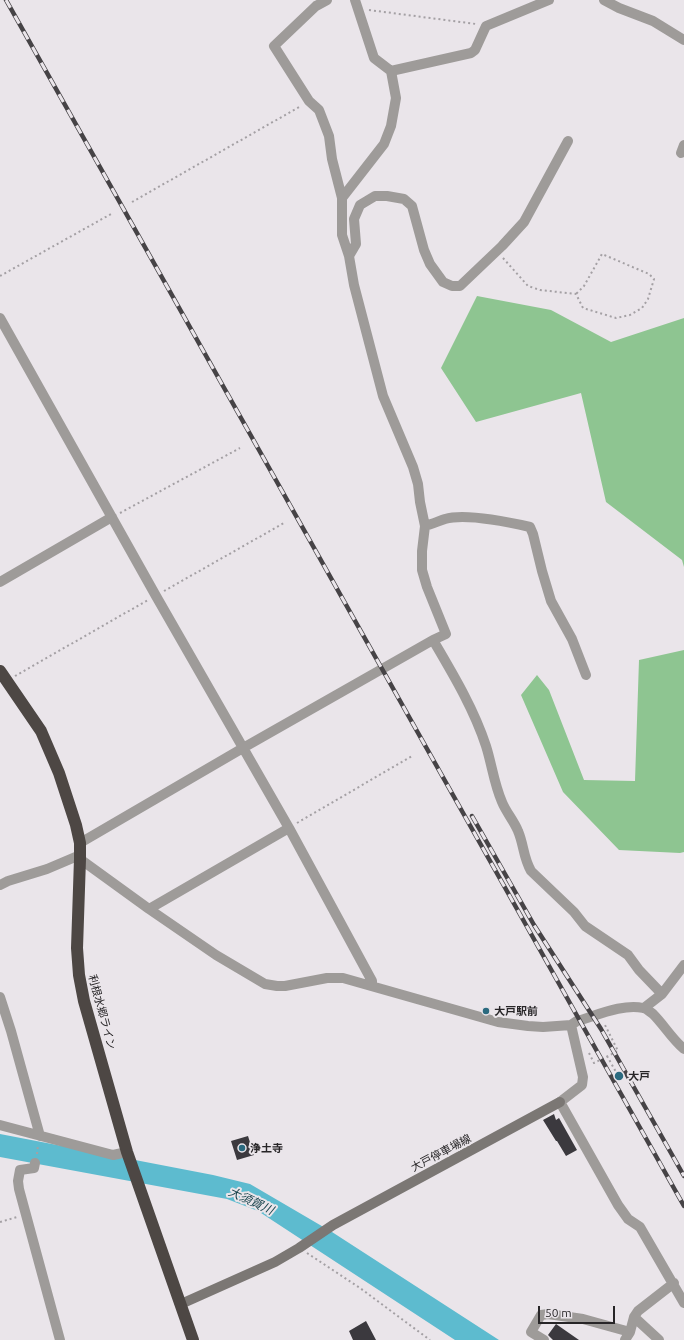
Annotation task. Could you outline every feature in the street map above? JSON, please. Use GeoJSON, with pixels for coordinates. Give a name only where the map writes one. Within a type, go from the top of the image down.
{"type":"FeatureCollection","features":[{"type":"Feature","properties":{"kind":"highway","name":"利根水郷ライン"},"geometry":{"type":"LineString","coordinates":[[4,676],[41,731],[52,754],[76,825],[80,843],[77,938],[79,975],[84,1001],[128,1155],[193,1340]]}},
{"type":"Feature","properties":{"kind":"main road","name":"大戸停車場線"},"geometry":{"type":"LineString","coordinates":[[300,1248],[333,1226],[560,1102]]}},
{"type":"Feature","properties":{"kind":"main road"},"geometry":{"type":"LineString","coordinates":[[181,1304],[275,1262],[300,1248]]}},
{"type":"Feature","properties":{"kind":"street"},"geometry":{"type":"LineString","coordinates":[[80,843],[243,748],[446,634],[427,588],[422,570],[422,551],[425,526],[418,484],[413,468],[383,396],[354,285],[349,256],[342,235],[342,198],[332,159],[329,136],[319,110],[309,101],[274,46],[316,6],[327,0]]}},
{"type":"Feature","properties":{"kind":"street"},"geometry":{"type":"LineString","coordinates":[[391,71],[471,53],[475,50],[486,26],[549,0]]}},
{"type":"Feature","properties":{"kind":"street"},"geometry":{"type":"LineString","coordinates":[[604,0],[619,8],[653,21],[684,40]]}},
{"type":"Feature","properties":{"kind":"street"},"geometry":{"type":"LineString","coordinates":[[342,198],[384,144],[391,126],[396,98],[391,71],[374,58],[356,4]]}},
{"type":"Feature","properties":{"kind":"street"},"geometry":{"type":"LineString","coordinates":[[349,256],[356,244],[354,219],[360,205],[375,196],[387,196],[404,199],[412,206],[424,250],[430,264],[443,282],[452,286],[460,286],[497,251],[524,222],[568,141]]}},
{"type":"Feature","properties":{"kind":"street"},"geometry":{"type":"LineString","coordinates":[[0,318],[156,596],[289,828],[372,981],[372,986]]}},
{"type":"Feature","properties":{"kind":"street"},"geometry":{"type":"LineString","coordinates":[[0,582],[112,517]]}},
{"type":"Feature","properties":{"kind":"street"},"geometry":{"type":"LineString","coordinates":[[425,526],[446,519],[460,517],[490,519],[530,527],[551,601],[572,639],[586,675]]}},
{"type":"Feature","properties":{"kind":"street"},"geometry":{"type":"LineString","coordinates":[[433,640],[456,679],[475,718],[486,747],[498,792],[518,832],[527,864],[531,871],[574,912],[585,926],[628,955],[639,970],[662,994]]}},
{"type":"Feature","properties":{"kind":"street"},"geometry":{"type":"LineString","coordinates":[[149,909],[289,828]]}},
{"type":"Feature","properties":{"kind":"street"},"geometry":{"type":"LineString","coordinates":[[0,885],[80,857],[149,909],[216,955],[265,984],[284,986],[327,978],[343,978],[498,1022],[543,1027],[571,1025],[577,1021],[620,1008],[644,1008],[653,1014],[684,1049]]}},
{"type":"Feature","properties":{"kind":"street"},"geometry":{"type":"LineString","coordinates":[[644,1008],[662,994],[684,964]]}},
{"type":"Feature","properties":{"kind":"street"},"geometry":{"type":"LineString","coordinates":[[0,997],[40,1136]]}},
{"type":"Feature","properties":{"kind":"street"},"geometry":{"type":"LineString","coordinates":[[571,1025],[583,1077],[582,1085],[560,1102],[618,1205],[628,1219],[640,1226],[684,1302]]}},
{"type":"Feature","properties":{"kind":"street"},"geometry":{"type":"LineString","coordinates":[[0,1125],[113,1155],[128,1155]]}},
{"type":"Feature","properties":{"kind":"street"},"geometry":{"type":"LineString","coordinates":[[35,1163],[34,1168],[20,1170],[18,1181],[19,1189],[60,1340]]}},
{"type":"Feature","properties":{"kind":"street"},"geometry":{"type":"LineString","coordinates":[[544,1340],[531,1332],[541,1315],[548,1314],[583,1319],[628,1336],[634,1316],[638,1310],[674,1283]]}},
{"type":"Feature","properties":{"kind":"street"},"geometry":{"type":"LineString","coordinates":[[634,1316],[659,1340]]}},
{"type":"Feature","properties":{"kind":"path"},"geometry":{"type":"LineString","coordinates":[[356,4],[486,26]]}},
{"type":"Feature","properties":{"kind":"path"},"geometry":{"type":"LineString","coordinates":[[132,202],[309,101]]}},
{"type":"Feature","properties":{"kind":"path"},"geometry":{"type":"LineString","coordinates":[[0,276],[111,214]]}},
{"type":"Feature","properties":{"kind":"path"},"geometry":{"type":"LineString","coordinates":[[497,251],[528,286],[540,290],[576,294]]}},
{"type":"Feature","properties":{"kind":"path"},"geometry":{"type":"LineString","coordinates":[[602,254],[649,274],[654,279],[648,299],[642,308],[630,315],[616,318],[583,308],[576,294],[584,286],[602,254]]}},
{"type":"Feature","properties":{"kind":"path"},"geometry":{"type":"LineString","coordinates":[[112,517],[240,448]]}},
{"type":"Feature","properties":{"kind":"path"},"geometry":{"type":"LineString","coordinates":[[4,676],[156,596],[284,523]]}},
{"type":"Feature","properties":{"kind":"path"},"geometry":{"type":"LineString","coordinates":[[289,828],[412,756]]}},
{"type":"Feature","properties":{"kind":"path"},"geometry":{"type":"LineString","coordinates":[[594,1063],[618,1051],[600,1015]]}},
{"type":"Feature","properties":{"kind":"path"},"geometry":{"type":"LineString","coordinates":[[607,1056],[616,1072]]}},
{"type":"Feature","properties":{"kind":"path"},"geometry":{"type":"LineString","coordinates":[[35,1163],[40,1136]]}},
{"type":"Feature","properties":{"kind":"path"},"geometry":{"type":"LineString","coordinates":[[0,1222],[26,1215]]}},
{"type":"Feature","properties":{"kind":"path"},"geometry":{"type":"LineString","coordinates":[[300,1248],[360,1288],[430,1340]]}},
{"type":"Feature","properties":{"kind":"green space"},"geometry":{"type":"Polygon","coordinates":[[[477,296],[551,310],[611,342],[684,318],[684,567],[682,560],[606,502],[581,393],[476,422],[441,368],[477,296]]]}},
{"type":"Feature","properties":{"kind":"green space"},"geometry":{"type":"Polygon","coordinates":[[[684,650],[684,852],[619,850],[563,792],[521,695],[537,675],[549,690],[584,780],[635,781],[639,660],[684,650]]]}},
{"type":"Feature","properties":{"kind":"water","name":"大須賀川"},"geometry":{"type":"Polygon","coordinates":[[[0,1134],[213,1175],[250,1184],[332,1232],[499,1340],[455,1340],[258,1211],[227,1199],[0,1157],[0,1134]]]}},
{"type":"Feature","properties":{"kind":"building"},"geometry":{"type":"Polygon","coordinates":[[[554,1114],[556,1120],[559,1118],[577,1150],[566,1156],[543,1120],[554,1114]]]}},
{"type":"Feature","properties":{"kind":"building","name":"浄土寺"},"geometry":{"type":"Polygon","coordinates":[[[248,1136],[254,1155],[237,1160],[231,1141],[248,1136]]]}},
{"type":"Feature","properties":{"kind":"building"},"geometry":{"type":"Polygon","coordinates":[[[366,1321],[376,1340],[353,1340],[349,1331],[366,1321]]]}},
{"type":"Feature","properties":{"kind":"building"},"geometry":{"type":"Polygon","coordinates":[[[556,1324],[579,1340],[553,1340],[548,1335],[556,1324]]]}},
{"type":"Feature","properties":{"kind":"railway"},"geometry":{"type":"LineString","coordinates":[[6,0],[684,1206]]}},
{"type":"Feature","properties":{"kind":"railway"},"geometry":{"type":"LineString","coordinates":[[472,816],[534,925],[601,1029],[684,1176]]}},
{"type":"Feature","properties":{"kind":"place","name":"大戸駅前"},"geometry":{"type":"Point","coordinates":[486,1011]}},
{"type":"Feature","properties":{"kind":"place","name":"大戸"},"geometry":{"type":"Point","coordinates":[619,1076]}},
{"type":"Feature","properties":{"kind":"place","name":"浄土寺"},"geometry":{"type":"Point","coordinates":[242,1148]}}]}
